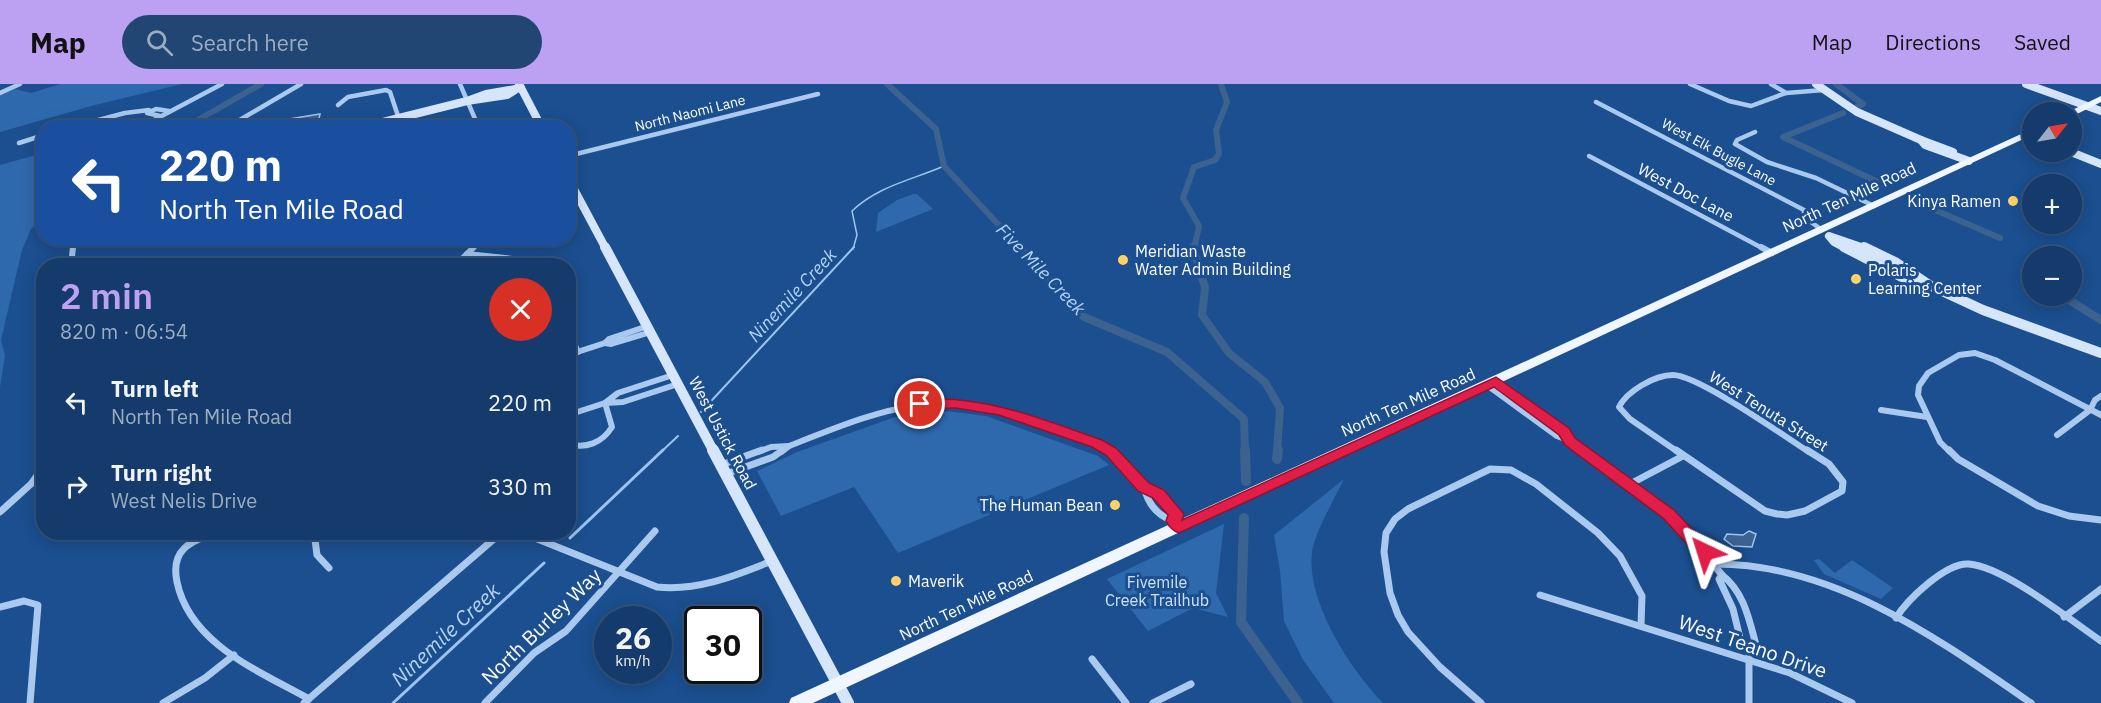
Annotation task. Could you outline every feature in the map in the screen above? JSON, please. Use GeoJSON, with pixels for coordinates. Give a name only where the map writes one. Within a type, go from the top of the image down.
{"type":"FeatureCollection","features":[{"type":"Feature","properties":{"kind":"main road"},"geometry":{"type":"LineString","coordinates":[[1816,84],[1857,112],[1953,152],[1952,154],[1969,161]]}},
{"type":"Feature","properties":{"kind":"main road"},"geometry":{"type":"LineString","coordinates":[[2026,84],[2070,99]]}},
{"type":"Feature","properties":{"kind":"main road"},"geometry":{"type":"LineString","coordinates":[[2032,84],[2101,111]]}},
{"type":"Feature","properties":{"kind":"main road"},"geometry":{"type":"LineString","coordinates":[[395,120],[518,87],[537,120]]}},
{"type":"Feature","properties":{"kind":"main road"},"geometry":{"type":"LineString","coordinates":[[2082,109],[2101,99]]}},
{"type":"Feature","properties":{"kind":"main road","name":"North Ten Mile Road"},"geometry":{"type":"LineString","coordinates":[[797,703],[1177,524],[1491,383],[1772,253],[1824,232],[1874,206],[2022,138]]}},
{"type":"Feature","properties":{"kind":"main road"},"geometry":{"type":"LineString","coordinates":[[2082,156],[2101,164]]}},
{"type":"Feature","properties":{"kind":"main road","name":"West Ustick Road"},"geometry":{"type":"LineString","coordinates":[[576,193],[848,703]]}},
{"type":"Feature","properties":{"kind":"main road"},"geometry":{"type":"LineString","coordinates":[[1824,232],[1843,238],[1913,272],[1929,285],[1983,310],[2101,353]]}},
{"type":"Feature","properties":{"kind":"street"},"geometry":{"type":"LineString","coordinates":[[0,93],[20,84]]}},
{"type":"Feature","properties":{"kind":"street"},"geometry":{"type":"LineString","coordinates":[[153,120],[222,84]]}},
{"type":"Feature","properties":{"kind":"street"},"geometry":{"type":"LineString","coordinates":[[240,120],[301,84]]}},
{"type":"Feature","properties":{"kind":"street"},"geometry":{"type":"LineString","coordinates":[[460,84],[475,120]]}},
{"type":"Feature","properties":{"kind":"street"},"geometry":{"type":"LineString","coordinates":[[1690,84],[1744,105],[1757,105],[1786,93],[1824,90]]}},
{"type":"Feature","properties":{"kind":"street"},"geometry":{"type":"LineString","coordinates":[[1771,84],[1786,93]]}},
{"type":"Feature","properties":{"kind":"street"},"geometry":{"type":"LineString","coordinates":[[338,105],[348,97],[386,90],[390,92],[399,119]]}},
{"type":"Feature","properties":{"kind":"street","name":"North Naomi Lane"},"geometry":{"type":"LineString","coordinates":[[576,154],[818,94]]}},
{"type":"Feature","properties":{"kind":"street","name":"West Elk Bugle Lane"},"geometry":{"type":"LineString","coordinates":[[1596,102],[1804,210],[1804,217],[1824,232]]}},
{"type":"Feature","properties":{"kind":"street"},"geometry":{"type":"LineString","coordinates":[[96,120],[149,110],[170,111]]}},
{"type":"Feature","properties":{"kind":"street"},"geometry":{"type":"LineString","coordinates":[[149,110],[147,113],[160,116]]}},
{"type":"Feature","properties":{"kind":"street"},"geometry":{"type":"LineString","coordinates":[[1755,132],[1737,140],[1735,144],[1767,162],[1816,178],[1874,206]]}},
{"type":"Feature","properties":{"kind":"street"},"geometry":{"type":"LineString","coordinates":[[19,143],[36,138]]}},
{"type":"Feature","properties":{"kind":"street","name":"West Doc Lane"},"geometry":{"type":"LineString","coordinates":[[1589,156],[1772,253]]}},
{"type":"Feature","properties":{"kind":"street"},"geometry":{"type":"LineString","coordinates":[[463,258],[475,246]]}},
{"type":"Feature","properties":{"kind":"street"},"geometry":{"type":"LineString","coordinates":[[467,254],[504,258]]}},
{"type":"Feature","properties":{"kind":"street"},"geometry":{"type":"LineString","coordinates":[[576,348],[578,352],[605,343],[609,339],[650,329]]}},
{"type":"Feature","properties":{"kind":"street"},"geometry":{"type":"LineString","coordinates":[[2101,416],[1995,360],[1975,353],[1959,355],[1923,377],[1919,386],[1918,395],[1940,442],[1972,468],[2038,506],[2069,516],[2101,521]]}},
{"type":"Feature","properties":{"kind":"street","name":"West Tenuta Street"},"geometry":{"type":"LineString","coordinates":[[1674,375],[1689,379],[1833,468],[1843,482],[1842,491],[1790,516],[1765,511],[1683,456],[1630,419],[1619,408],[1624,397],[1664,376],[1674,375]]}},
{"type":"Feature","properties":{"kind":"street"},"geometry":{"type":"LineString","coordinates":[[576,412],[604,403],[618,393],[675,379]]}},
{"type":"Feature","properties":{"kind":"street"},"geometry":{"type":"LineString","coordinates":[[1491,383],[1564,432],[1570,441],[1630,484],[1683,527],[1722,575],[1730,580],[1746,610],[1756,645],[1749,649]]}},
{"type":"Feature","properties":{"kind":"street"},"geometry":{"type":"LineString","coordinates":[[2057,435],[2090,410],[2095,400],[2101,396]]}},
{"type":"Feature","properties":{"kind":"street"},"geometry":{"type":"LineString","coordinates":[[576,446],[592,444],[609,433],[612,421],[604,403]]}},
{"type":"Feature","properties":{"kind":"street"},"geometry":{"type":"LineString","coordinates":[[724,469],[773,457],[789,446],[872,415],[920,404],[956,403],[1001,410],[1097,443],[1111,452],[1144,487],[1158,494],[1176,514],[1177,524],[1163,519],[1146,500],[1144,487]]}},
{"type":"Feature","properties":{"kind":"street"},"geometry":{"type":"LineString","coordinates":[[2090,410],[2101,409]]}},
{"type":"Feature","properties":{"kind":"street"},"geometry":{"type":"LineString","coordinates":[[1881,410],[1927,417]]}},
{"type":"Feature","properties":{"kind":"street"},"geometry":{"type":"LineString","coordinates":[[724,469],[771,447],[789,446]]}},
{"type":"Feature","properties":{"kind":"street"},"geometry":{"type":"LineString","coordinates":[[1630,484],[1683,456]]}},
{"type":"Feature","properties":{"kind":"street"},"geometry":{"type":"LineString","coordinates":[[1481,703],[1440,667],[1408,632],[1398,615],[1390,592],[1384,552],[1386,533],[1395,519],[1408,509],[1490,469],[1511,470],[1536,484],[1598,533],[1620,556],[1642,596],[1641,625]]}},
{"type":"Feature","properties":{"kind":"street"},"geometry":{"type":"LineString","coordinates":[[0,512],[36,477]]}},
{"type":"Feature","properties":{"kind":"street","name":"North Burley Way"},"geometry":{"type":"LineString","coordinates":[[485,703],[534,653],[566,631],[655,531]]}},
{"type":"Feature","properties":{"kind":"street"},"geometry":{"type":"LineString","coordinates":[[198,540],[182,547],[177,555],[176,578],[179,597],[186,611],[206,636],[307,701],[493,540]]}},
{"type":"Feature","properties":{"kind":"street"},"geometry":{"type":"LineString","coordinates":[[315,540],[317,555],[329,568]]}},
{"type":"Feature","properties":{"kind":"street"},"geometry":{"type":"LineString","coordinates":[[540,540],[657,587],[676,590],[713,585],[772,561]]}},
{"type":"Feature","properties":{"kind":"street"},"geometry":{"type":"LineString","coordinates":[[1896,618],[1911,597],[1950,570],[1966,563],[1999,576],[2101,640]]}},
{"type":"Feature","properties":{"kind":"street"},"geometry":{"type":"LineString","coordinates":[[1714,564],[1748,565],[1808,578],[1896,618],[1967,659],[2031,703]]}},
{"type":"Feature","properties":{"kind":"street"},"geometry":{"type":"LineString","coordinates":[[1722,575],[1719,579],[1733,609],[1741,642],[1749,649],[1749,703]]}},
{"type":"Feature","properties":{"kind":"street"},"geometry":{"type":"LineString","coordinates":[[2064,617],[2101,589]]}},
{"type":"Feature","properties":{"kind":"street","name":"West Teano Drive"},"geometry":{"type":"LineString","coordinates":[[1540,595],[1790,673],[1852,703]]}},
{"type":"Feature","properties":{"kind":"street"},"geometry":{"type":"LineString","coordinates":[[0,607],[20,600],[32,600],[38,605],[30,703]]}},
{"type":"Feature","properties":{"kind":"street"},"geometry":{"type":"LineString","coordinates":[[163,703],[205,678],[234,655]]}},
{"type":"Feature","properties":{"kind":"street"},"geometry":{"type":"LineString","coordinates":[[1092,659],[1126,703]]}},
{"type":"Feature","properties":{"kind":"street"},"geometry":{"type":"LineString","coordinates":[[1153,703],[1191,684]]}},
{"type":"Feature","properties":{"kind":"green space"},"geometry":{"type":"Polygon","coordinates":[[[60,84],[182,84],[36,120],[0,132],[0,95],[15,89],[31,93],[60,84]]]}},
{"type":"Feature","properties":{"kind":"green space"},"geometry":{"type":"Polygon","coordinates":[[[36,155],[36,224],[31,229],[22,250],[1,340],[5,355],[0,387],[0,165],[36,155]]]}},
{"type":"Feature","properties":{"kind":"green space"},"geometry":{"type":"Polygon","coordinates":[[[917,194],[933,209],[876,232],[878,213],[897,200],[917,194]]]}},
{"type":"Feature","properties":{"kind":"green space"},"geometry":{"type":"Polygon","coordinates":[[[946,411],[986,416],[1098,456],[1109,465],[898,553],[854,487],[781,516],[757,471],[797,452],[895,417],[946,411]]]}},
{"type":"Feature","properties":{"kind":"green space"},"geometry":{"type":"Polygon","coordinates":[[[1344,479],[1317,535],[1312,552],[1312,571],[1323,612],[1333,633],[1357,672],[1383,703],[1334,703],[1303,660],[1284,621],[1280,571],[1274,535],[1344,479]]]}},
{"type":"Feature","properties":{"kind":"green space","name":"Fivemile Creek Trailhub"},"geometry":{"type":"Polygon","coordinates":[[[1224,524],[1216,593],[1228,617],[1193,608],[1148,631],[1107,579],[1224,524]]]}},
{"type":"Feature","properties":{"kind":"green space"},"geometry":{"type":"Polygon","coordinates":[[[1819,559],[1835,573],[1852,560],[1893,588],[1881,599],[1824,574],[1814,560],[1819,559]]]}},
{"type":"Feature","properties":{"kind":"shaded area"},"geometry":{"type":"Polygon","coordinates":[[[320,114],[319,120],[287,120],[320,114]]]}},
{"type":"Feature","properties":{"kind":"shaded area"},"geometry":{"type":"Polygon","coordinates":[[[1749,531],[1756,534],[1752,547],[1733,546],[1724,539],[1727,534],[1743,535],[1749,531]]]}},
{"type":"Feature","properties":{"kind":"waterway"},"geometry":{"type":"LineString","coordinates":[[198,120],[261,84]]}},
{"type":"Feature","properties":{"kind":"waterway","name":"Five Mile Creek"},"geometry":{"type":"LineString","coordinates":[[887,84],[936,129],[944,166],[1021,249]]}},
{"type":"Feature","properties":{"kind":"waterway"},"geometry":{"type":"LineString","coordinates":[[1194,249],[1199,226],[1183,198],[1194,167],[1215,160],[1219,154],[1216,130],[1227,102],[1221,84]]}},
{"type":"Feature","properties":{"kind":"waterway"},"geometry":{"type":"LineString","coordinates":[[1836,84],[1863,104],[1857,107]]}},
{"type":"Feature","properties":{"kind":"waterway"},"geometry":{"type":"LineString","coordinates":[[1843,113],[1783,137],[1882,184]]}},
{"type":"Feature","properties":{"kind":"waterway","name":"Ninemile Creek"},"geometry":{"type":"LineString","coordinates":[[853,248],[857,235],[852,211],[884,189],[944,166]]}},
{"type":"Feature","properties":{"kind":"waterway"},"geometry":{"type":"LineString","coordinates":[[1928,207],[2000,238]]}},
{"type":"Feature","properties":{"kind":"waterway","name":"Five Mile Creek"},"geometry":{"type":"LineString","coordinates":[[1019,247],[1084,317],[1167,352],[1244,419],[1245,452]]}},
{"type":"Feature","properties":{"kind":"waterway"},"geometry":{"type":"LineString","coordinates":[[1193,247],[1205,287],[1202,315],[1229,353],[1265,382],[1280,408],[1277,452]]}},
{"type":"Feature","properties":{"kind":"waterway","name":"Ninemile Creek"},"geometry":{"type":"LineString","coordinates":[[701,412],[853,248]]}},
{"type":"Feature","properties":{"kind":"waterway"},"geometry":{"type":"LineString","coordinates":[[2079,306],[2101,320]]}},
{"type":"Feature","properties":{"kind":"waterway","name":"Ninemile Creek"},"geometry":{"type":"LineString","coordinates":[[661,452],[678,436]]}},
{"type":"Feature","properties":{"kind":"waterway","name":"Ninemile Creek"},"geometry":{"type":"LineString","coordinates":[[576,532],[663,450]]}},
{"type":"Feature","properties":{"kind":"waterway","name":"Five Mile Creek"},"geometry":{"type":"LineString","coordinates":[[1245,450],[1246,481]]}},
{"type":"Feature","properties":{"kind":"waterway"},"geometry":{"type":"LineString","coordinates":[[1277,459],[1278,450]]}},
{"type":"Feature","properties":{"kind":"waterway"},"geometry":{"type":"LineString","coordinates":[[1244,518],[1241,622],[1298,703]]}},
{"type":"Feature","properties":{"kind":"waterway","name":"Ninemile Creek"},"geometry":{"type":"LineString","coordinates":[[393,703],[544,563]]}},
{"type":"Feature","properties":{"kind":"place","name":"Kinya Ramen"},"geometry":{"type":"Point","coordinates":[2013,201]}},
{"type":"Feature","properties":{"kind":"place","name":"Meridian Waste Water Admin Building"},"geometry":{"type":"Point","coordinates":[1123,260]}},
{"type":"Feature","properties":{"kind":"place","name":"Polaris Learning Center"},"geometry":{"type":"Point","coordinates":[1856,279]}},
{"type":"Feature","properties":{"kind":"place","name":"The Human Bean"},"geometry":{"type":"Point","coordinates":[1115,505]}},
{"type":"Feature","properties":{"kind":"place","name":"Maverik"},"geometry":{"type":"Point","coordinates":[896,581]}},
{"type":"Feature","properties":{"kind":"route"},"geometry":{"type":"LineString","coordinates":[[920,404],[956,403],[1001,410],[1097,443],[1122,462],[1144,487],[1158,494],[1176,514],[1174,521],[1179,527],[1496,381],[1564,432],[1570,441],[1668,514],[1705,552]]}}]}
